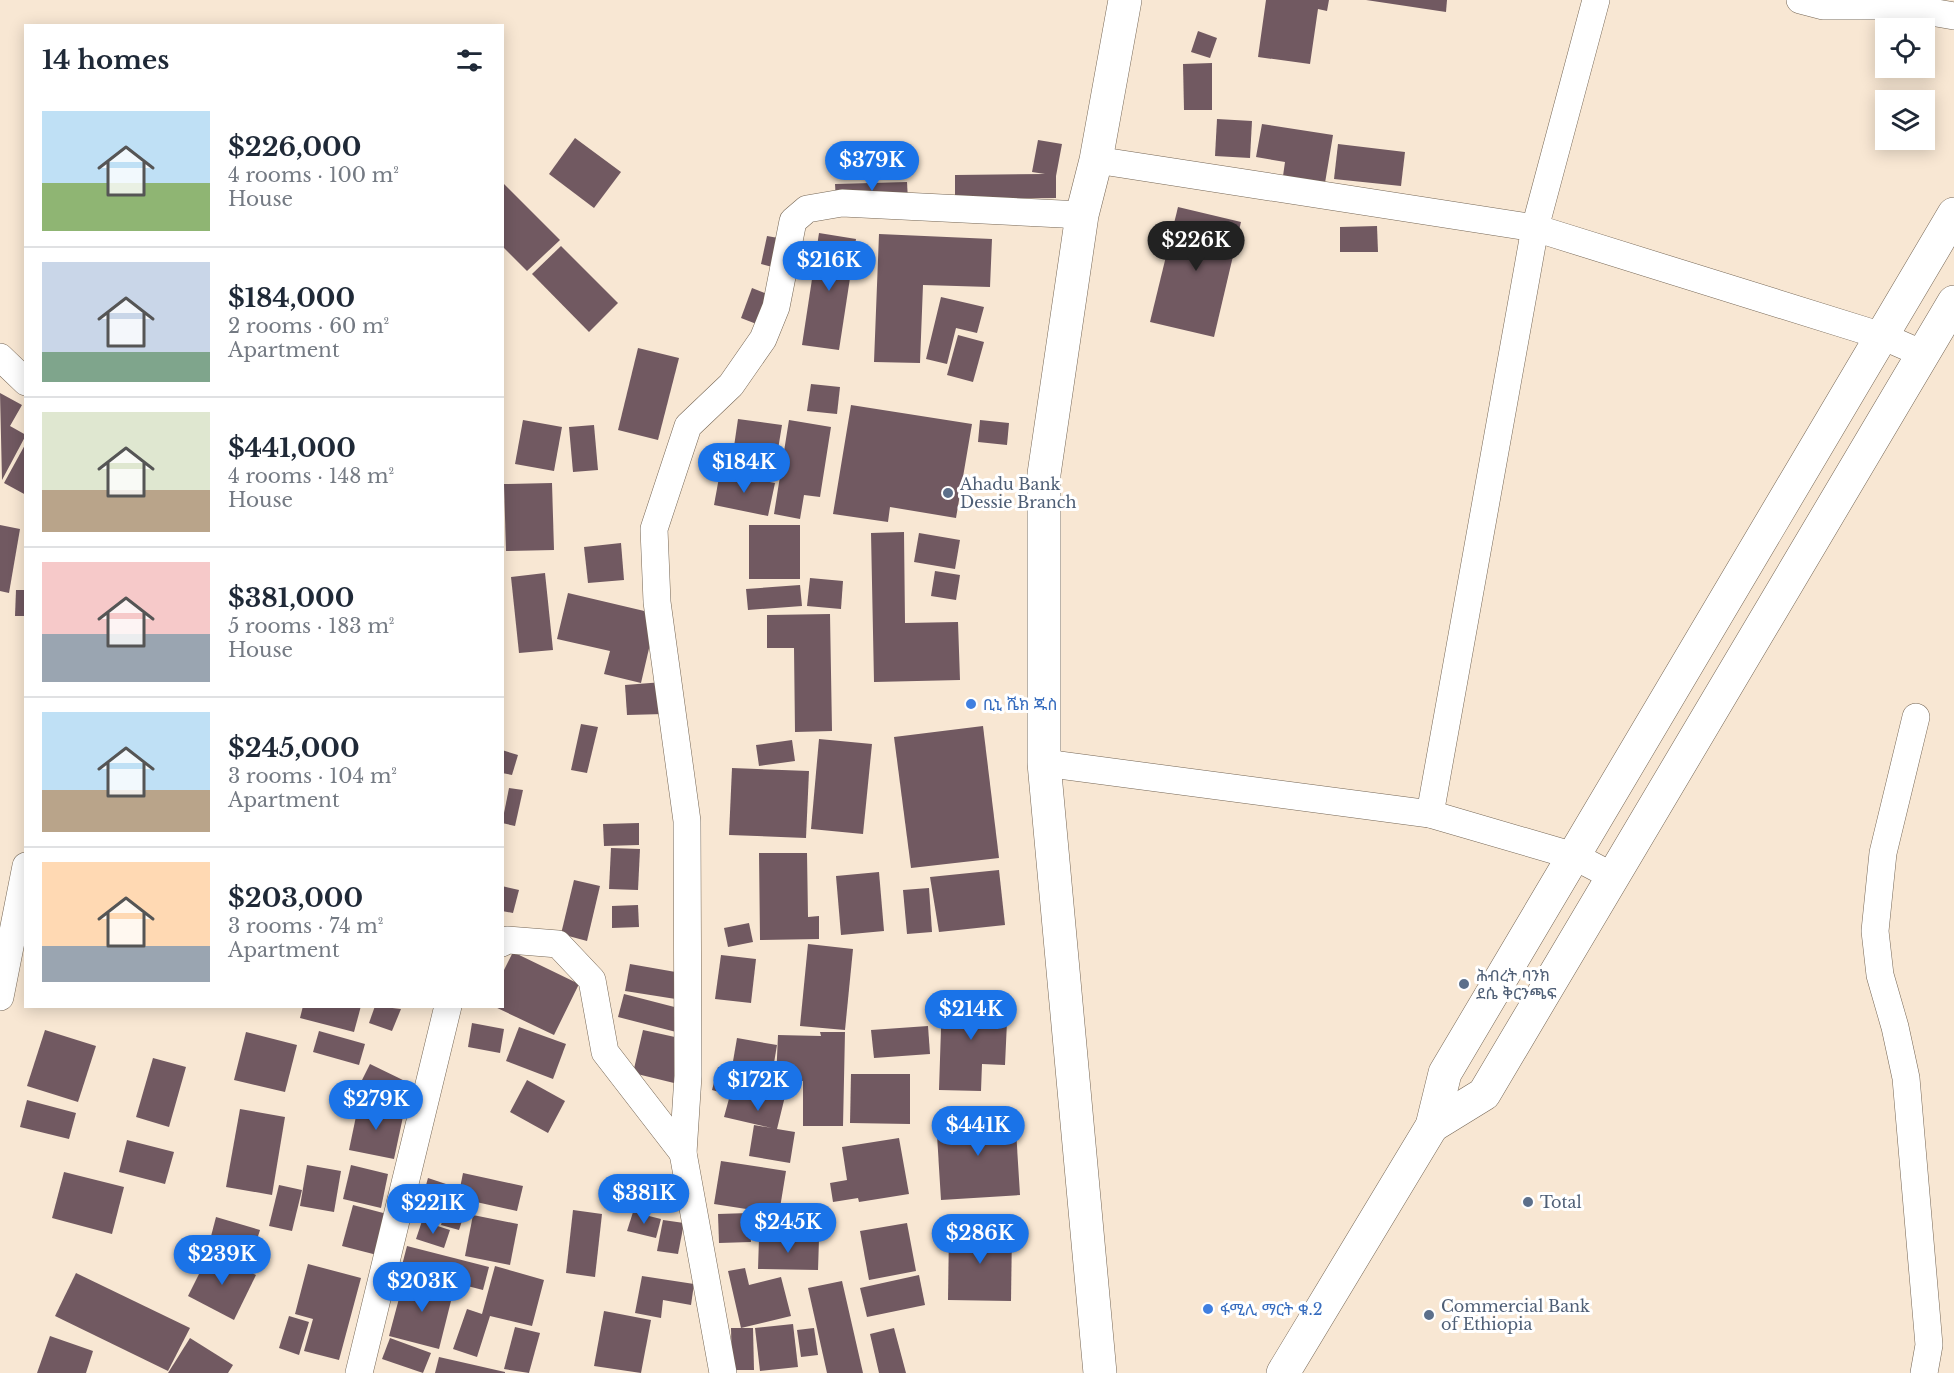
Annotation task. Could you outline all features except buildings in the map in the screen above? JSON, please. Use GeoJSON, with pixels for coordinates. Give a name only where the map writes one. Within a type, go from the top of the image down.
{"type":"FeatureCollection","features":[{"type":"Feature","properties":{"kind":"main road"},"geometry":{"type":"LineString","coordinates":[[1100,1373],[1044,763],[1044,474],[1082,215],[1096,160],[1125,0]]}},
{"type":"Feature","properties":{"kind":"main road"},"geometry":{"type":"LineString","coordinates":[[1283,1373],[1432,1126],[1445,1073],[1954,214]]}},
{"type":"Feature","properties":{"kind":"main road"},"geometry":{"type":"LineString","coordinates":[[1432,1126],[1484,1094],[1954,302]]}},
{"type":"Feature","properties":{"kind":"main road"},"geometry":{"type":"LineString","coordinates":[[1508,967],[1547,991]]}},
{"type":"Feature","properties":{"kind":"street"},"geometry":{"type":"LineString","coordinates":[[1430,814],[1535,228],[1596,0]]}},
{"type":"Feature","properties":{"kind":"street"},"geometry":{"type":"LineString","coordinates":[[1800,0],[1823,6],[1896,6],[1954,16]]}},
{"type":"Feature","properties":{"kind":"street"},"geometry":{"type":"LineString","coordinates":[[1096,160],[1535,228],[1882,336],[1923,354]]}},
{"type":"Feature","properties":{"kind":"street"},"geometry":{"type":"LineString","coordinates":[[723,1373],[683,1152],[688,1076],[687,821],[657,602],[654,530],[688,426],[731,385],[763,339],[776,307],[793,221],[807,209],[842,203],[1082,215]]}},
{"type":"Feature","properties":{"kind":"street"},"geometry":{"type":"LineString","coordinates":[[0,357],[24,380]]}},
{"type":"Feature","properties":{"kind":"street"},"geometry":{"type":"LineString","coordinates":[[1916,717],[1883,854],[1875,931],[1880,975],[1895,1027],[1906,1078],[1929,1346],[1924,1373]]}},
{"type":"Feature","properties":{"kind":"street"},"geometry":{"type":"LineString","coordinates":[[1044,763],[1430,814],[1574,856],[1614,878]]}},
{"type":"Feature","properties":{"kind":"street"},"geometry":{"type":"LineString","coordinates":[[0,997],[24,876]]}},
{"type":"Feature","properties":{"kind":"street"},"geometry":{"type":"LineString","coordinates":[[504,942],[507,940],[558,944],[592,980],[604,1052],[683,1152]]}},
{"type":"Feature","properties":{"kind":"street"},"geometry":{"type":"LineString","coordinates":[[359,1373],[448,1008]]}},
{"type":"Feature","properties":{"kind":"place","name":"Ahadu Bank Dessie Branch"},"geometry":{"type":"Point","coordinates":[948,493]}},
{"type":"Feature","properties":{"kind":"place","name":"ቢኒ ሼክ ጁስ"},"geometry":{"type":"Point","coordinates":[971,704]}},
{"type":"Feature","properties":{"kind":"place","name":"ሕብረት ባንክ ደሴ ቅርንጫፍ"},"geometry":{"type":"Point","coordinates":[1464,984]}},
{"type":"Feature","properties":{"kind":"place","name":"Total"},"geometry":{"type":"Point","coordinates":[1528,1202]}},
{"type":"Feature","properties":{"kind":"place","name":"ፋሚሊ ማርት ቁ.2"},"geometry":{"type":"Point","coordinates":[1208,1309]}},
{"type":"Feature","properties":{"kind":"place","name":"Commercial Bank of Ethiopia"},"geometry":{"type":"Point","coordinates":[1429,1315]}}]}
